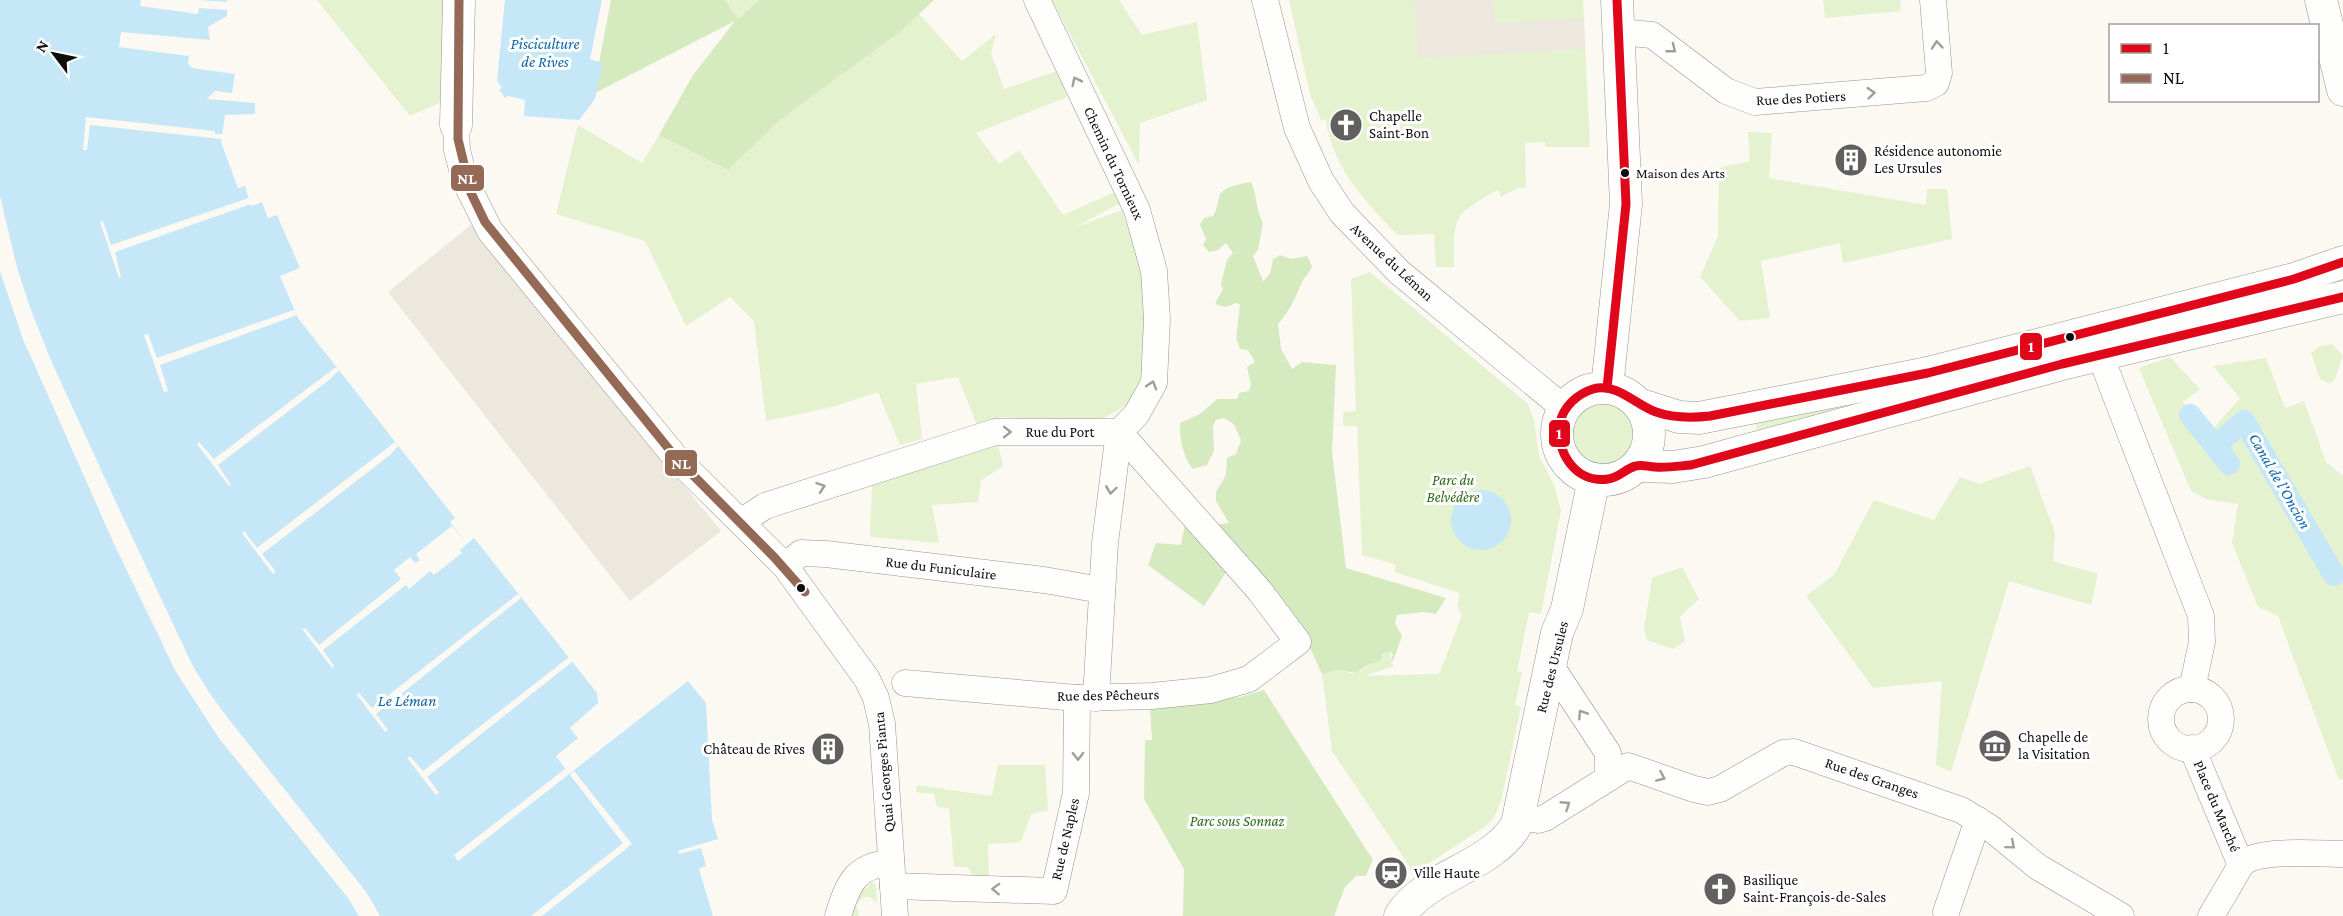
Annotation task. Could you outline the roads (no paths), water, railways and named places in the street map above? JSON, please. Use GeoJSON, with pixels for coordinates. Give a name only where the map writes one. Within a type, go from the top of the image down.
{"type":"FeatureCollection","features":[{"type":"Feature","properties":{"kind":"street","name":"Quai Georges Pianta"},"geometry":{"type":"LineString","coordinates":[[459,0],[457,150],[465,181],[490,231],[677,459],[785,566],[867,679],[876,698],[882,724],[895,916]]}},
{"type":"Feature","properties":{"kind":"street","name":"Chemin du Tornieux"},"geometry":{"type":"LineString","coordinates":[[1037,0],[1137,210],[1154,271],[1157,319],[1154,383],[1136,416],[1119,432]]}},
{"type":"Feature","properties":{"kind":"street","name":"Avenue du Léman"},"geometry":{"type":"LineString","coordinates":[[1265,0],[1297,128],[1321,181],[1342,213],[1399,272],[1565,409]]}},
{"type":"Feature","properties":{"kind":"street"},"geometry":{"type":"LineString","coordinates":[[1607,388],[1626,204],[1617,0]]}},
{"type":"Feature","properties":{"kind":"street","name":"Rue des Potiers"},"geometry":{"type":"LineString","coordinates":[[1619,32],[1653,35],[1726,91],[1755,102],[1932,87],[1939,73],[1933,0]]}},
{"type":"Feature","properties":{"kind":"street"},"geometry":{"type":"LineString","coordinates":[[2321,0],[2343,90]]}},
{"type":"Feature","properties":{"kind":"street"},"geometry":{"type":"LineString","coordinates":[[1637,466],[1673,467],[1704,462],[1923,401],[2343,262]]}},
{"type":"Feature","properties":{"kind":"street"},"geometry":{"type":"LineString","coordinates":[[1638,404],[1648,421],[1649,434],[1646,451],[1637,466],[1614,479],[1594,479],[1574,470],[1561,452],[1557,429],[1565,409],[1583,393],[1607,388],[1621,391],[1638,404],[1679,417],[1710,416],[1928,373],[2343,297]]}},
{"type":"Feature","properties":{"kind":"street"},"geometry":{"type":"LineString","coordinates":[[2097,343],[2199,607],[2203,623],[2202,642],[2192,689]]}},
{"type":"Feature","properties":{"kind":"street","name":"Rue du Port"},"geometry":{"type":"LineString","coordinates":[[741,522],[765,506],[995,432],[1119,432]]}},
{"type":"Feature","properties":{"kind":"street","name":"Rue de Naples"},"geometry":{"type":"LineString","coordinates":[[892,875],[1053,891],[1076,793],[1119,432]]}},
{"type":"Feature","properties":{"kind":"street","name":"Rue des Pêcheurs"},"geometry":{"type":"LineString","coordinates":[[905,683],[1087,698],[1188,693],[1232,685],[1254,676],[1298,642],[1252,582],[1119,432]]}},
{"type":"Feature","properties":{"kind":"street","name":"Rue des Ursules"},"geometry":{"type":"LineString","coordinates":[[1400,916],[1423,894],[1496,847],[1510,835],[1519,818],[1557,633],[1567,609],[1594,479]]}},
{"type":"Feature","properties":{"kind":"street","name":"Rue du Funiculaire"},"geometry":{"type":"LineString","coordinates":[[785,566],[801,553],[826,554],[1044,580],[1101,590]]}},
{"type":"Feature","properties":{"kind":"street"},"geometry":{"type":"LineString","coordinates":[[1551,666],[1608,753],[1608,777]]}},
{"type":"Feature","properties":{"kind":"street","name":"Place du Marché"},"geometry":{"type":"LineString","coordinates":[[2192,689],[2202,691],[2212,698],[2220,718],[2218,729],[2212,739],[2192,748],[2181,747],[2168,738],[2161,717],[2164,706],[2171,697],[2180,691],[2192,689]]}},
{"type":"Feature","properties":{"kind":"street","name":"Place du Marché"},"geometry":{"type":"LineString","coordinates":[[2192,748],[2241,864]]}},
{"type":"Feature","properties":{"kind":"street","name":"Rue des Granges"},"geometry":{"type":"LineString","coordinates":[[1519,818],[1541,820],[1631,765],[1694,789],[1714,791],[1783,753],[1794,752],[1953,806],[1978,820],[2038,867],[2121,916]]}},
{"type":"Feature","properties":{"kind":"street"},"geometry":{"type":"LineString","coordinates":[[1946,912],[1978,820]]}},
{"type":"Feature","properties":{"kind":"street"},"geometry":{"type":"LineString","coordinates":[[2211,916],[2241,864],[2248,858],[2263,855],[2343,854]]}},
{"type":"Feature","properties":{"kind":"street"},"geometry":{"type":"LineString","coordinates":[[838,916],[848,888],[859,873],[868,866],[892,875]]}},
{"type":"Feature","properties":{"kind":"water","name":"Le Léman"},"geometry":{"type":"Polygon","coordinates":[[[0,0],[227,0],[227,16],[208,27],[210,40],[121,32],[119,47],[189,56],[188,64],[192,68],[235,74],[232,93],[215,91],[207,99],[255,103],[255,114],[225,115],[221,142],[238,188],[245,186],[251,206],[262,202],[268,218],[277,215],[300,268],[280,276],[298,318],[455,518],[450,522],[467,544],[474,538],[597,693],[598,703],[570,728],[578,738],[556,756],[569,774],[688,681],[706,703],[712,820],[718,839],[678,851],[679,854],[701,848],[706,866],[699,869],[713,916],[380,916],[366,892],[234,727],[198,677],[61,386],[21,285],[0,196],[0,0]]]}},
{"type":"Feature","properties":{"kind":"water","name":"Pisciculture de Rives"},"geometry":{"type":"Polygon","coordinates":[[[505,0],[602,0],[590,59],[603,63],[595,99],[579,120],[524,116],[525,100],[508,96],[505,98],[499,90],[502,88],[497,81],[505,0]]]}},
{"type":"Feature","properties":{"kind":"water"},"geometry":{"type":"Polygon","coordinates":[[[0,271],[23,339],[175,670],[219,738],[349,899],[359,916],[0,916],[0,271]]]}},
{"type":"Feature","properties":{"kind":"water"},"geometry":{"type":"Polygon","coordinates":[[[1481,490],[1502,499],[1511,520],[1502,541],[1481,550],[1460,541],[1451,520],[1460,499],[1481,490]]]}},
{"type":"Feature","properties":{"kind":"waterway","name":"Canal de l'Oncion"},"geometry":{"type":"LineString","coordinates":[[2190,415],[2215,446],[2244,421],[2334,575]]}},
{"type":"Feature","properties":{"kind":"waterway","name":"Canal de l'Oncion"},"geometry":{"type":"LineString","coordinates":[[2215,446],[2229,464]]}},
{"type":"Feature","properties":{"kind":"place","name":"Chapelle Saint-Bon"},"geometry":{"type":"Point","coordinates":[1346,125]}},
{"type":"Feature","properties":{"kind":"place","name":"Résidence autonomie Les Ursules"},"geometry":{"type":"Point","coordinates":[1851,160]}},
{"type":"Feature","properties":{"kind":"place","name":"Maison des Arts"},"geometry":{"type":"Point","coordinates":[1625,173]}},
{"type":"Feature","properties":{"kind":"place","name":"Chapelle de la Visitation"},"geometry":{"type":"Point","coordinates":[1995,746]}},
{"type":"Feature","properties":{"kind":"place","name":"Château de Rives"},"geometry":{"type":"Point","coordinates":[828,749]}},
{"type":"Feature","properties":{"kind":"place","name":"Ville Haute"},"geometry":{"type":"Point","coordinates":[1391,873]}},
{"type":"Feature","properties":{"kind":"place","name":"Basilique Saint-François-de-Sales"},"geometry":{"type":"Point","coordinates":[1720,889]}},
{"type":"Feature","properties":{"kind":"park label","name":"Parc du Belvédère"},"geometry":{"type":"Point","coordinates":[1453,488]}},
{"type":"Feature","properties":{"kind":"park label","name":"Parc sous Sonnaz"},"geometry":{"type":"Point","coordinates":[1237,821]}}]}
